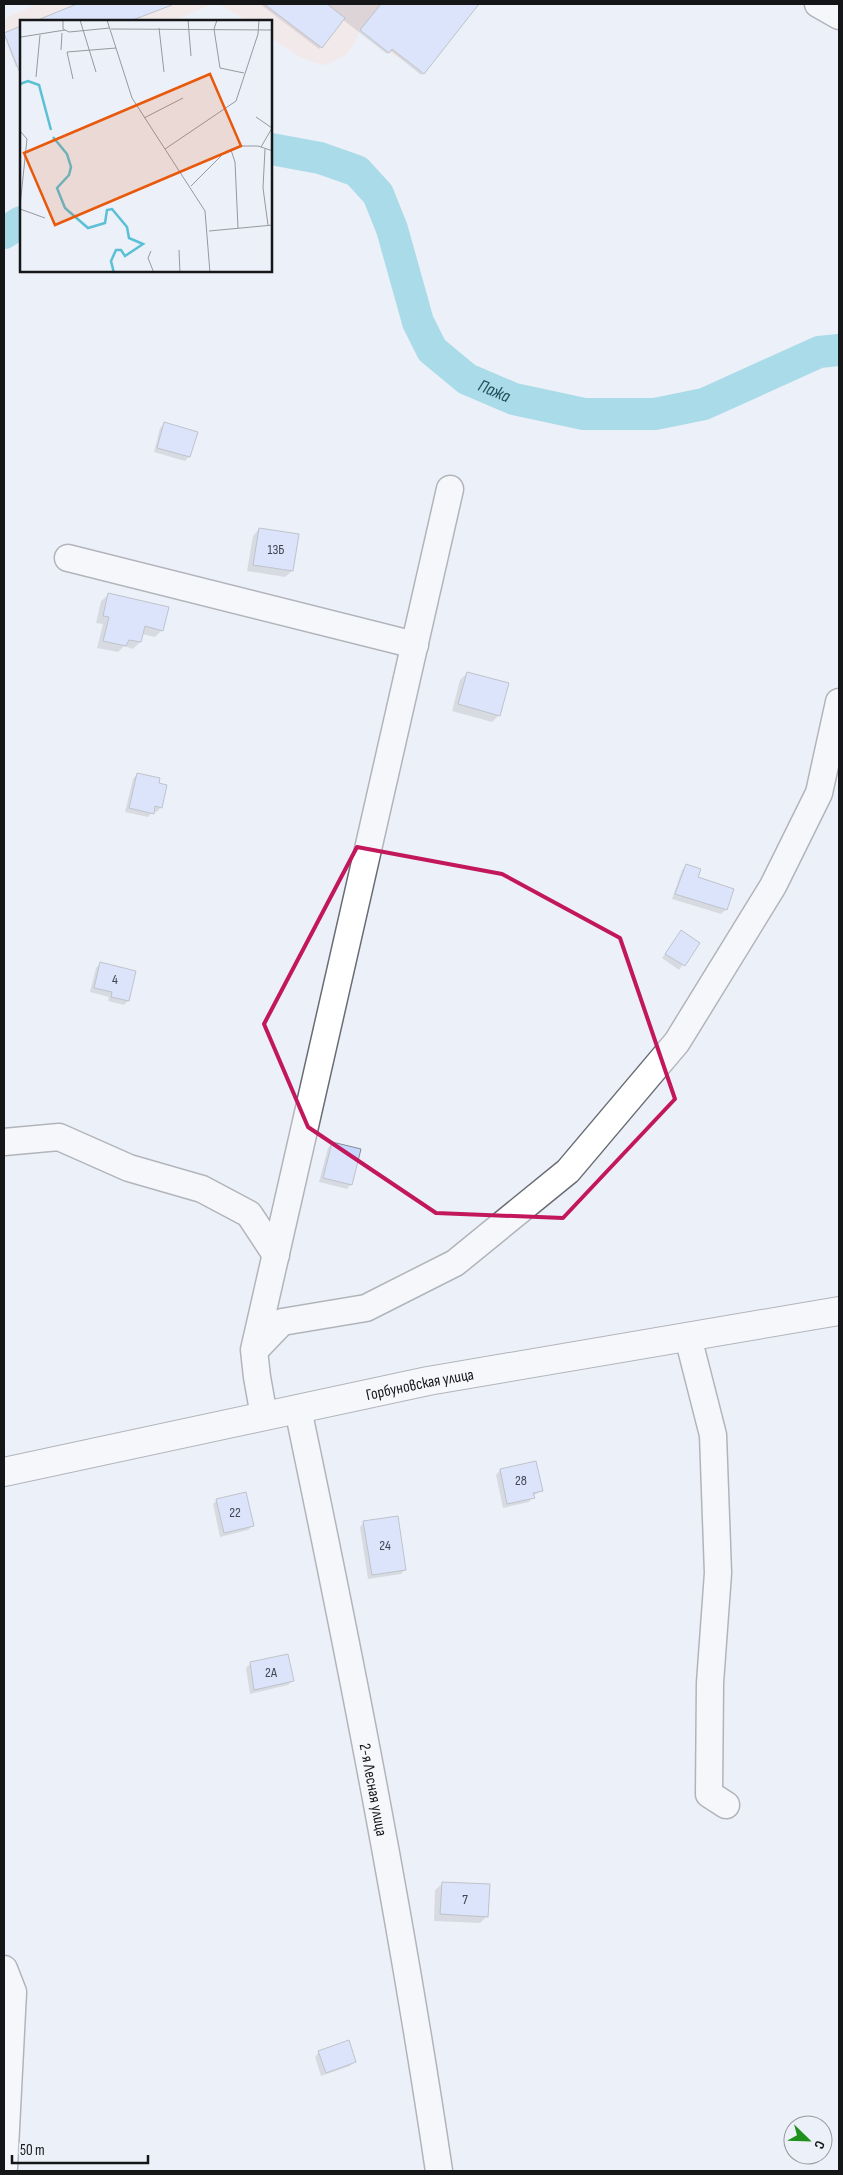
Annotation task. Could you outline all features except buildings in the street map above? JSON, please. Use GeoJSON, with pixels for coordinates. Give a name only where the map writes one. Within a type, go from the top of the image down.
{"type":"FeatureCollection","features":[{"type":"Feature","properties":{"kind":"main road","name":"Горбуновская улица"},"geometry":{"type":"LineString","coordinates":[[4,1472],[428,1380],[839,1311]]}},
{"type":"Feature","properties":{"kind":"street"},"geometry":{"type":"LineString","coordinates":[[818,4],[839,16]]}},
{"type":"Feature","properties":{"kind":"street"},"geometry":{"type":"LineString","coordinates":[[264,1416],[254,1350],[450,489]]}},
{"type":"Feature","properties":{"kind":"street"},"geometry":{"type":"LineString","coordinates":[[68,558],[415,645]]}},
{"type":"Feature","properties":{"kind":"street"},"geometry":{"type":"LineString","coordinates":[[254,1350],[282,1322],[366,1308],[455,1263],[568,1171],[677,1042],[773,886],[819,793],[839,702]]}},
{"type":"Feature","properties":{"kind":"street"},"geometry":{"type":"LineString","coordinates":[[4,1142],[59,1137],[129,1168],[202,1189],[249,1214],[276,1255]]}},
{"type":"Feature","properties":{"kind":"street"},"geometry":{"type":"LineString","coordinates":[[688,1337],[713,1435],[718,1573],[710,1683],[709,1794],[726,1805]]}},
{"type":"Feature","properties":{"kind":"street","name":"2-я Лесная улица"},"geometry":{"type":"LineString","coordinates":[[298,1409],[356,1689],[421,2050],[439,2171]]}},
{"type":"Feature","properties":{"kind":"street"},"geometry":{"type":"LineString","coordinates":[[4,1969],[13,1992],[7,2060],[4,2168]]}},
{"type":"Feature","properties":{"kind":"highlighted area"},"geometry":{"type":"Polygon","coordinates":[[[357,847],[502,874],[620,938],[675,1099],[563,1218],[436,1213],[308,1127],[264,1024],[357,847]]]}},
{"type":"Feature","properties":{"kind":"shaded area"},"geometry":{"type":"Polygon","coordinates":[[[37,4],[212,4],[175,20],[20,20],[20,72],[4,33],[4,19],[37,4]]]}},
{"type":"Feature","properties":{"kind":"shaded area"},"geometry":{"type":"Polygon","coordinates":[[[219,4],[479,4],[424,74],[408,62],[389,53],[360,30],[355,43],[346,55],[327,65],[314,63],[298,56],[272,39],[272,20],[245,20],[219,4]]]}},
{"type":"Feature","properties":{"kind":"waterway","name":"Пажа"},"geometry":{"type":"LineString","coordinates":[[272,149],[320,158],[357,171],[378,194],[392,229],[418,322],[432,350],[467,379],[514,399],[584,414],[655,414],[704,404],[819,352],[839,350]]}},
{"type":"Feature","properties":{"kind":"waterway","name":"Пажа"},"geometry":{"type":"LineString","coordinates":[[4,233],[20,223]]}}]}
